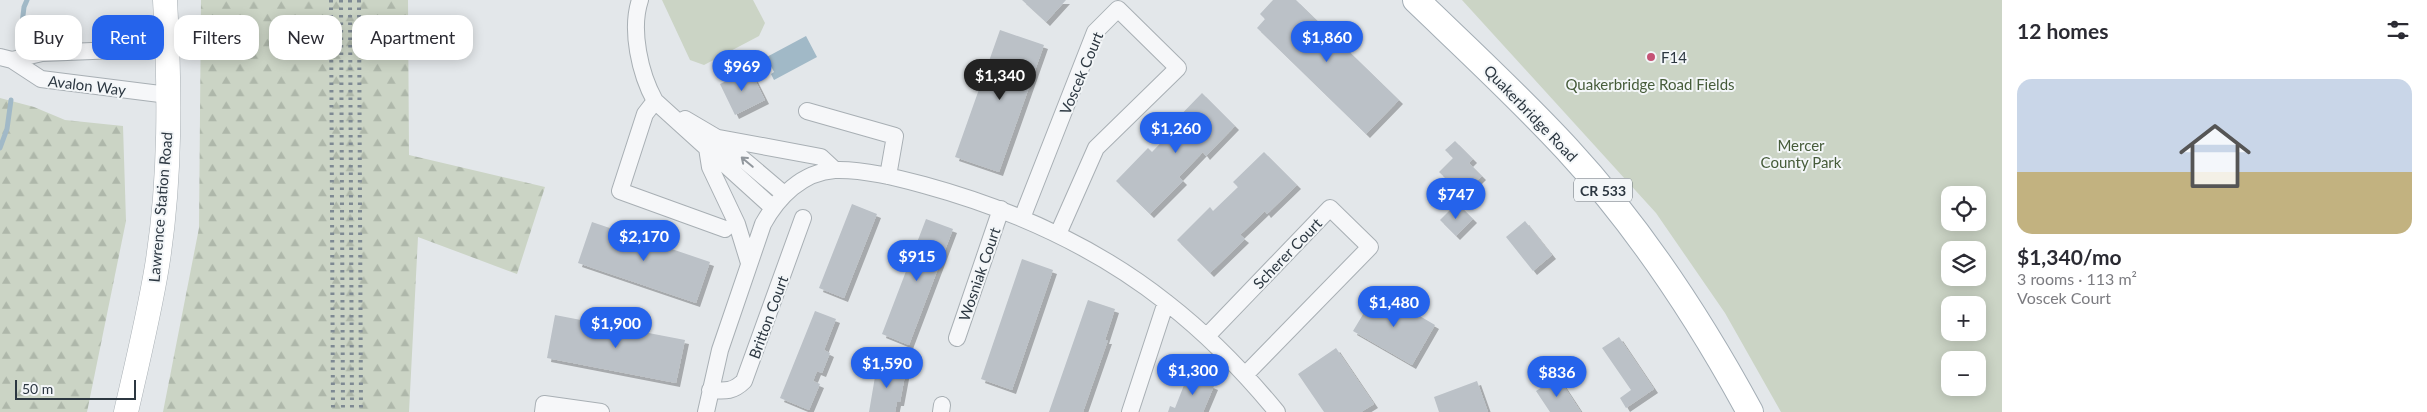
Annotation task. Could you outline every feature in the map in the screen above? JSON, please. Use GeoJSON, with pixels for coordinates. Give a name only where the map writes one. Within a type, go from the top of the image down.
{"type":"FeatureCollection","features":[{"type":"Feature","properties":{"kind":"main road","name":"Lawrence Station Road"},"geometry":{"type":"LineString","coordinates":[[126,412],[157,266],[165,194],[168,48],[165,0]]}},
{"type":"Feature","properties":{"kind":"main road","name":"Quakerbridge Road"},"geometry":{"type":"LineString","coordinates":[[1416,0],[1521,100],[1612,201],[1653,255],[1692,312],[1750,412]]}},
{"type":"Feature","properties":{"kind":"street"},"geometry":{"type":"LineString","coordinates":[[640,0],[636,28],[638,49],[650,92],[655,101],[784,194]]}},
{"type":"Feature","properties":{"kind":"street","name":"Voscek Court"},"geometry":{"type":"LineString","coordinates":[[1022,218],[1096,32],[1118,9],[1178,68],[1096,148],[1058,234]]}},
{"type":"Feature","properties":{"kind":"street","name":"Avalon Way"},"geometry":{"type":"LineString","coordinates":[[6,58],[42,54],[168,48]]}},
{"type":"Feature","properties":{"kind":"street","name":"Avalon Way"},"geometry":{"type":"LineString","coordinates":[[6,58],[41,79],[168,95]]}},
{"type":"Feature","properties":{"kind":"street"},"geometry":{"type":"LineString","coordinates":[[655,101],[645,114],[620,191],[725,229]]}},
{"type":"Feature","properties":{"kind":"street"},"geometry":{"type":"LineString","coordinates":[[806,111],[895,136],[888,176]]}},
{"type":"Feature","properties":{"kind":"street"},"geometry":{"type":"LineString","coordinates":[[712,142],[821,157],[835,170]]}},
{"type":"Feature","properties":{"kind":"street"},"geometry":{"type":"LineString","coordinates":[[712,142],[772,207]]}},
{"type":"Feature","properties":{"kind":"street"},"geometry":{"type":"LineString","coordinates":[[712,142],[710,168],[737,224],[749,264]]}},
{"type":"Feature","properties":{"kind":"street"},"geometry":{"type":"LineString","coordinates":[[706,412],[720,350],[763,224],[772,207],[784,194],[799,183],[816,174],[835,170],[888,176],[963,196],[1001,209],[1058,234],[1133,278],[1166,302],[1207,336],[1245,375],[1276,412]]}},
{"type":"Feature","properties":{"kind":"street","name":"Scherer Court"},"geometry":{"type":"LineString","coordinates":[[1207,336],[1330,208],[1370,247],[1245,375]]}},
{"type":"Feature","properties":{"kind":"street","name":"Wosniak Court"},"geometry":{"type":"LineString","coordinates":[[957,338],[1001,209]]}},
{"type":"Feature","properties":{"kind":"street","name":"Britton Court"},"geometry":{"type":"LineString","coordinates":[[710,390],[728,391],[737,388],[744,382],[803,218]]}},
{"type":"Feature","properties":{"kind":"street"},"geometry":{"type":"LineString","coordinates":[[1130,412],[1166,302]]}},
{"type":"Feature","properties":{"kind":"street"},"geometry":{"type":"LineString","coordinates":[[543,412],[544,404],[601,412]]}},
{"type":"Feature","properties":{"kind":"green space"},"geometry":{"type":"Polygon","coordinates":[[[201,0],[408,0],[408,15],[352,15],[352,60],[408,60],[409,155],[545,187],[517,274],[418,237],[409,412],[163,412],[199,228],[200,60],[259,60],[259,15],[201,15],[201,0]]]}},
{"type":"Feature","properties":{"kind":"green space"},"geometry":{"type":"Polygon","coordinates":[[[662,0],[753,0],[765,23],[759,36],[704,65],[690,60],[662,0]]]}},
{"type":"Feature","properties":{"kind":"green space","name":"Mercer County Park"},"geometry":{"type":"Polygon","coordinates":[[[1462,0],[2002,0],[2002,412],[1781,412],[1725,313],[1656,213],[1462,0]]]}},
{"type":"Feature","properties":{"kind":"green space"},"geometry":{"type":"Polygon","coordinates":[[[0,98],[34,107],[65,120],[123,126],[126,221],[87,412],[0,412],[0,98]]]}},
{"type":"Feature","properties":{"kind":"water"},"geometry":{"type":"Polygon","coordinates":[[[806,36],[817,57],[774,80],[771,74],[774,72],[770,64],[766,65],[763,59],[806,36]]]}},
{"type":"Feature","properties":{"kind":"building"},"geometry":{"type":"Polygon","coordinates":[[[1022,0],[1066,0],[1046,22],[1022,0]]]}},
{"type":"Feature","properties":{"kind":"building"},"geometry":{"type":"Polygon","coordinates":[[[1273,0],[1296,0],[1399,100],[1366,134],[1257,28],[1265,19],[1260,14],[1273,0]]]}},
{"type":"Feature","properties":{"kind":"building"},"geometry":{"type":"Polygon","coordinates":[[[1000,30],[1044,45],[999,172],[955,157],[1000,30]]]}},
{"type":"Feature","properties":{"kind":"building"},"geometry":{"type":"Polygon","coordinates":[[[750,70],[765,100],[735,115],[720,84],[750,70]]]}},
{"type":"Feature","properties":{"kind":"building"},"geometry":{"type":"Polygon","coordinates":[[[1202,93],[1235,126],[1206,156],[1203,152],[1179,177],[1183,181],[1150,214],[1116,181],[1148,148],[1152,152],[1176,127],[1172,124],[1202,93]]]}},
{"type":"Feature","properties":{"kind":"building"},"geometry":{"type":"Polygon","coordinates":[[[1455,141],[1473,159],[1469,163],[1482,176],[1463,195],[1439,172],[1453,158],[1445,150],[1455,141]]]}},
{"type":"Feature","properties":{"kind":"building"},"geometry":{"type":"Polygon","coordinates":[[[1264,152],[1297,185],[1267,214],[1265,211],[1240,235],[1245,239],[1210,273],[1177,240],[1210,207],[1213,211],[1238,187],[1233,182],[1264,152]]]}},
{"type":"Feature","properties":{"kind":"building"},"geometry":{"type":"Polygon","coordinates":[[[1457,203],[1473,219],[1456,236],[1440,220],[1457,203]]]}},
{"type":"Feature","properties":{"kind":"building"},"geometry":{"type":"Polygon","coordinates":[[[852,204],[877,214],[844,298],[819,288],[852,204]]]}},
{"type":"Feature","properties":{"kind":"building"},"geometry":{"type":"Polygon","coordinates":[[[926,219],[953,229],[909,345],[882,334],[926,219]]]}},
{"type":"Feature","properties":{"kind":"building"},"geometry":{"type":"Polygon","coordinates":[[[1525,221],[1552,255],[1533,271],[1506,237],[1525,221]]]}},
{"type":"Feature","properties":{"kind":"building"},"geometry":{"type":"Polygon","coordinates":[[[592,222],[710,262],[696,303],[578,263],[592,222]]]}},
{"type":"Feature","properties":{"kind":"building"},"geometry":{"type":"Polygon","coordinates":[[[1022,259],[1053,270],[1012,390],[981,379],[1022,259]]]}},
{"type":"Feature","properties":{"kind":"building"},"geometry":{"type":"Polygon","coordinates":[[[1377,291],[1435,325],[1412,365],[1353,331],[1377,291]]]}},
{"type":"Feature","properties":{"kind":"building"},"geometry":{"type":"Polygon","coordinates":[[[1088,300],[1115,309],[1105,340],[1108,340],[1083,412],[1049,412],[1088,300]]]}},
{"type":"Feature","properties":{"kind":"building"},"geometry":{"type":"Polygon","coordinates":[[[815,311],[836,319],[824,350],[830,353],[822,373],[817,371],[813,381],[820,384],[809,410],[780,398],[815,311]]]}},
{"type":"Feature","properties":{"kind":"building"},"geometry":{"type":"Polygon","coordinates":[[[555,315],[685,340],[676,383],[547,358],[555,315]]]}},
{"type":"Feature","properties":{"kind":"building"},"geometry":{"type":"Polygon","coordinates":[[[1619,337],[1654,389],[1626,408],[1620,398],[1631,390],[1602,348],[1619,337]]]}},
{"type":"Feature","properties":{"kind":"building"},"geometry":{"type":"Polygon","coordinates":[[[1336,348],[1374,404],[1361,412],[1324,412],[1298,374],[1336,348]]]}},
{"type":"Feature","properties":{"kind":"building"},"geometry":{"type":"Polygon","coordinates":[[[877,365],[906,370],[900,402],[897,402],[895,412],[869,412],[877,365]]]}},
{"type":"Feature","properties":{"kind":"building"},"geometry":{"type":"Polygon","coordinates":[[[1188,375],[1214,386],[1203,412],[1168,412],[1170,406],[1175,408],[1188,375]]]}},
{"type":"Feature","properties":{"kind":"building"},"geometry":{"type":"Polygon","coordinates":[[[1558,377],[1581,412],[1550,412],[1536,391],[1558,377]]]}},
{"type":"Feature","properties":{"kind":"building"},"geometry":{"type":"Polygon","coordinates":[[[1477,381],[1488,412],[1439,412],[1434,397],[1477,381]]]}},
{"type":"Feature","properties":{"kind":"waterway"},"geometry":{"type":"LineString","coordinates":[[23,15],[27,0]]}},
{"type":"Feature","properties":{"kind":"waterway"},"geometry":{"type":"LineString","coordinates":[[0,148],[7,129],[11,100]]}},
{"type":"Feature","properties":{"kind":"railway"},"geometry":{"type":"LineString","coordinates":[[331,0],[333,412]]}},
{"type":"Feature","properties":{"kind":"railway"},"geometry":{"type":"LineString","coordinates":[[341,0],[343,412]]}},
{"type":"Feature","properties":{"kind":"railway"},"geometry":{"type":"LineString","coordinates":[[350,0],[352,412]]}},
{"type":"Feature","properties":{"kind":"railway"},"geometry":{"type":"LineString","coordinates":[[359,0],[361,412]]}},
{"type":"Feature","properties":{"kind":"place","name":"F14"},"geometry":{"type":"Point","coordinates":[1651,57]}},
{"type":"Feature","properties":{"kind":"park label","name":"Quakerbridge Road Fields"},"geometry":{"type":"Point","coordinates":[1650,84]}}]}
